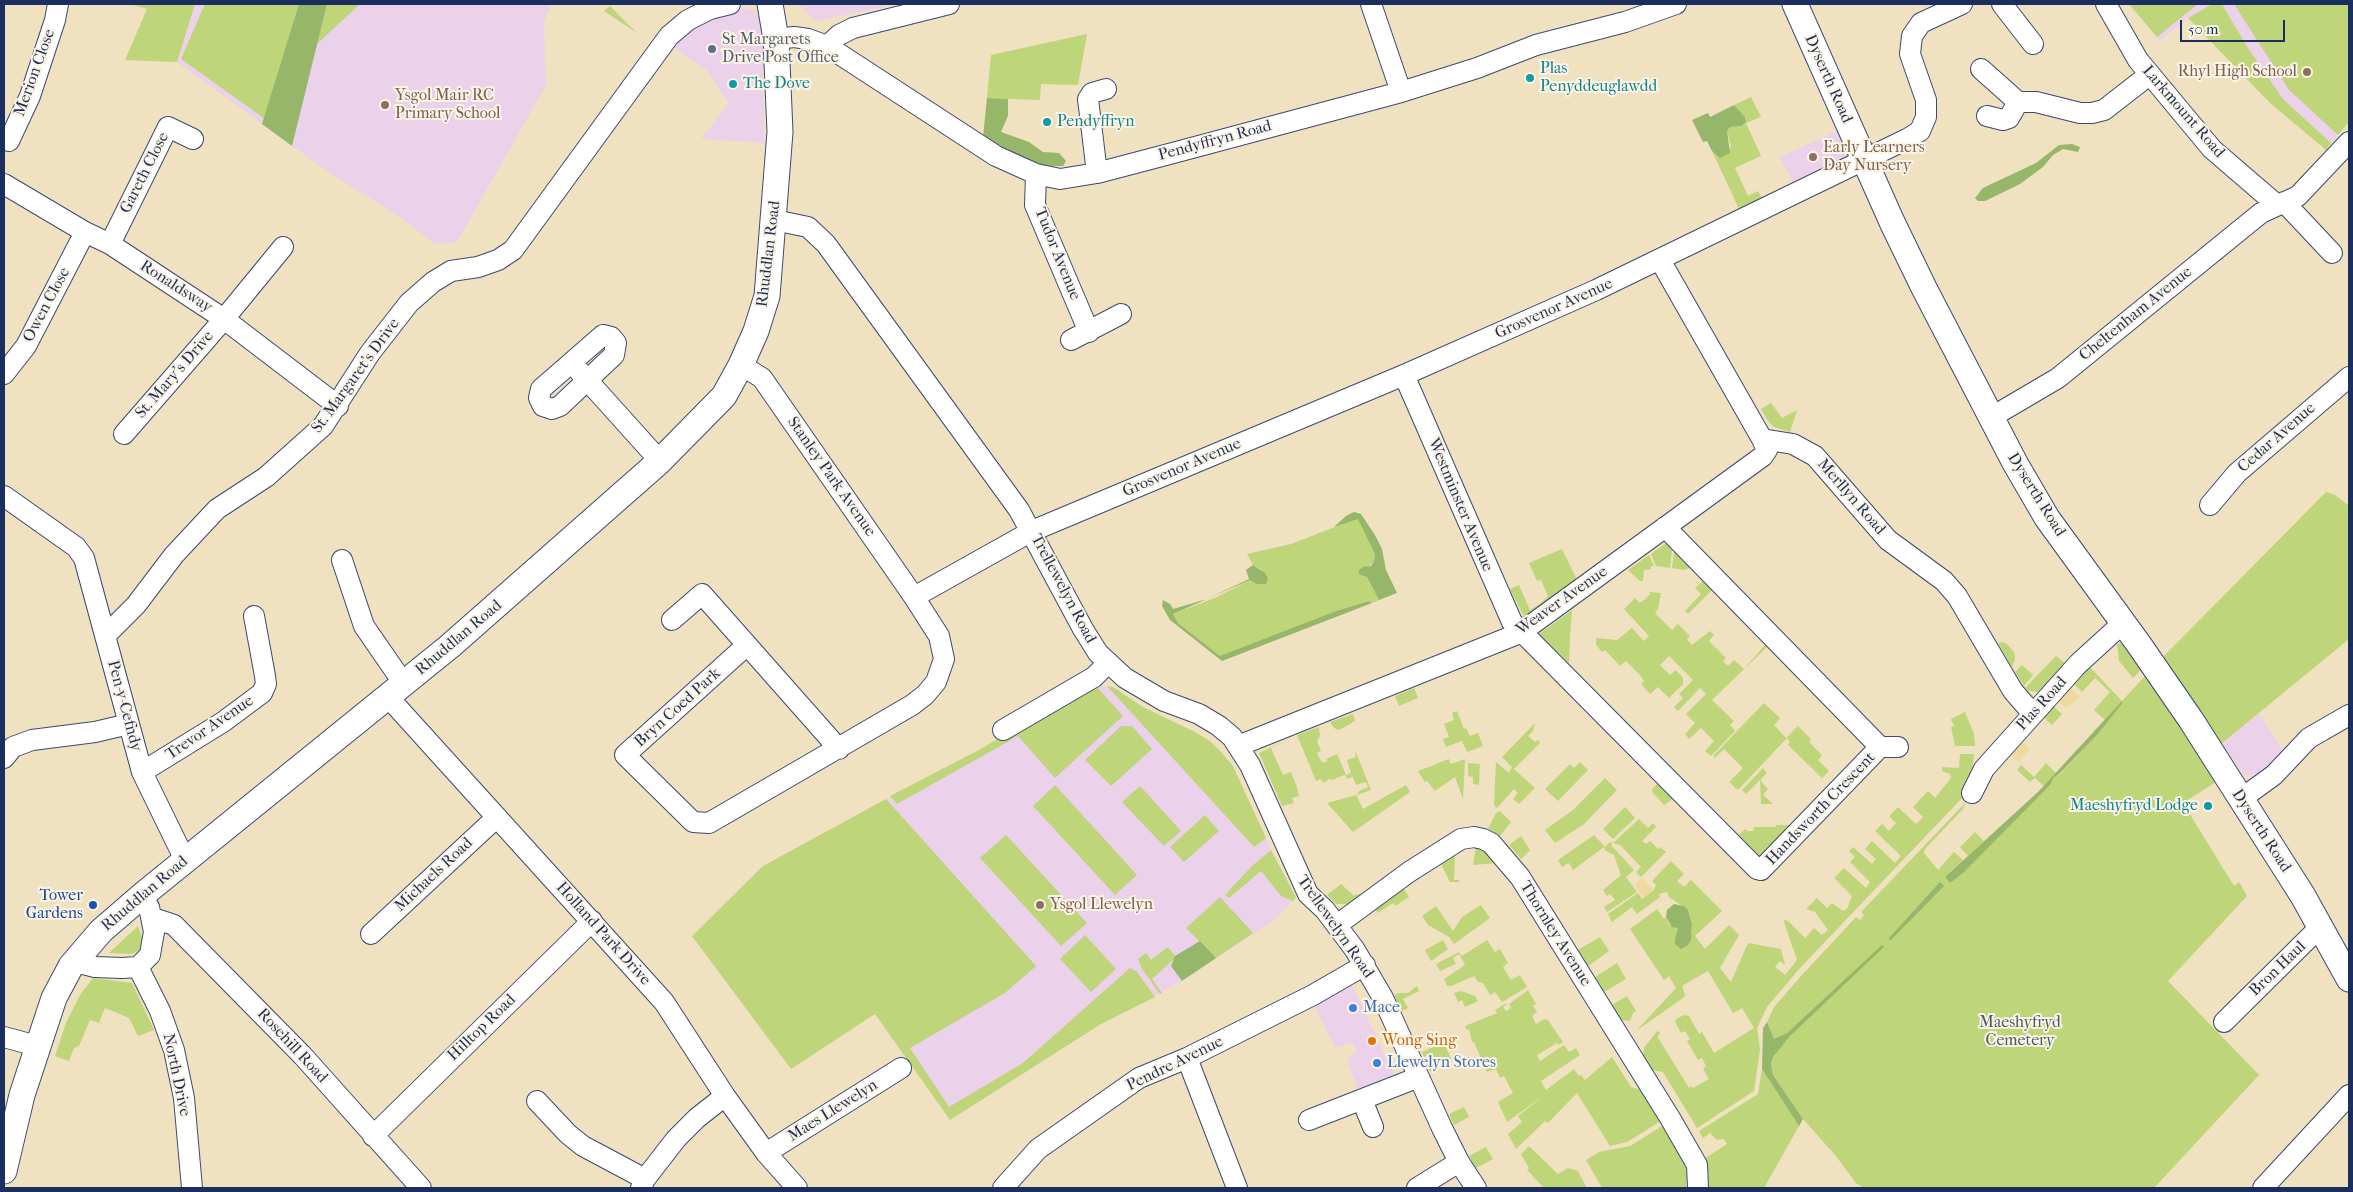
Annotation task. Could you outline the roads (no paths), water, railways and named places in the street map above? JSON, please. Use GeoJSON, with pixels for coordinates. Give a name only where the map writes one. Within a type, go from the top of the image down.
{"type":"FeatureCollection","features":[{"type":"Feature","properties":{"kind":"main road","name":"Rhuddlan Road"},"geometry":{"type":"LineString","coordinates":[[4,1171],[22,1096],[54,998],[71,966],[100,931],[145,892],[396,690],[513,592],[660,460],[724,396],[741,365],[756,331],[767,296],[780,132],[776,39],[770,4]]}},
{"type":"Feature","properties":{"kind":"main road","name":"Dyserth Road"},"geometry":{"type":"LineString","coordinates":[[1795,4],[1863,160],[1924,288],[1990,418],[2047,518],[2191,720],[2320,927],[2349,979]]}},
{"type":"Feature","properties":{"kind":"street","name":"Merion Close"},"geometry":{"type":"LineString","coordinates":[[9,141],[30,96],[55,20],[58,4]]}},
{"type":"Feature","properties":{"kind":"street","name":"St. Margaret's Drive"},"geometry":{"type":"LineString","coordinates":[[104,636],[136,605],[174,555],[217,509],[266,477],[323,426],[338,406],[370,353],[410,304],[433,282],[451,271],[478,267],[498,260],[513,250],[669,36],[694,17],[710,9],[730,4]]}},
{"type":"Feature","properties":{"kind":"street"},"geometry":{"type":"LineString","coordinates":[[827,46],[838,35],[853,28],[949,4]]}},
{"type":"Feature","properties":{"kind":"street"},"geometry":{"type":"LineString","coordinates":[[1371,4],[1402,92]]}},
{"type":"Feature","properties":{"kind":"street","name":"Pendyffryn Road"},"geometry":{"type":"LineString","coordinates":[[776,39],[794,37],[808,39],[827,46],[996,156],[1036,174],[1060,179],[1097,173],[1402,92],[1477,68],[1536,45],[1625,22],[1676,4]]}},
{"type":"Feature","properties":{"kind":"street","name":"Grosvenor Avenue"},"geometry":{"type":"LineString","coordinates":[[914,597],[1032,531],[1404,375],[1660,260],[1920,130],[1926,117],[1926,100],[1910,54],[1912,36],[1921,23],[1962,4]]}},
{"type":"Feature","properties":{"kind":"street"},"geometry":{"type":"LineString","coordinates":[[2002,4],[2033,44]]}},
{"type":"Feature","properties":{"kind":"street","name":"Larkmount Road"},"geometry":{"type":"LineString","coordinates":[[2106,4],[2138,60],[2212,149],[2281,203],[2332,253]]}},
{"type":"Feature","properties":{"kind":"street"},"geometry":{"type":"LineString","coordinates":[[1981,69],[2018,102],[2036,102],[2080,113],[2104,110],[2149,75]]}},
{"type":"Feature","properties":{"kind":"street"},"geometry":{"type":"LineString","coordinates":[[1097,173],[1088,99],[1092,93],[1106,89]]}},
{"type":"Feature","properties":{"kind":"street"},"geometry":{"type":"LineString","coordinates":[[1987,116],[2003,120],[2009,118],[2018,102]]}},
{"type":"Feature","properties":{"kind":"street","name":"Gareth Close"},"geometry":{"type":"LineString","coordinates":[[110,244],[168,127],[194,138]]}},
{"type":"Feature","properties":{"kind":"street","name":"Cheltenham Avenue"},"geometry":{"type":"LineString","coordinates":[[1990,418],[2058,378],[2261,213],[2298,196],[2349,142]]}},
{"type":"Feature","properties":{"kind":"street","name":"Tudor Avenue"},"geometry":{"type":"LineString","coordinates":[[1036,174],[1035,205],[1090,332]]}},
{"type":"Feature","properties":{"kind":"street","name":"Ronaldsway"},"geometry":{"type":"LineString","coordinates":[[4,184],[85,232],[110,244],[224,319],[338,406]]}},
{"type":"Feature","properties":{"kind":"street","name":"Trellewelyn Road"},"geometry":{"type":"LineString","coordinates":[[774,220],[808,227],[826,244],[1019,510],[1032,531],[1090,642],[1108,663],[1125,678],[1164,701],[1199,714],[1219,726],[1227,732],[1238,746],[1250,765],[1308,894],[1337,925],[1365,965],[1401,1034],[1459,1162],[1476,1188]]}},
{"type":"Feature","properties":{"kind":"street","name":"Owen Close"},"geometry":{"type":"LineString","coordinates":[[4,374],[26,346],[85,232]]}},
{"type":"Feature","properties":{"kind":"street","name":"St. Mary's Drive"},"geometry":{"type":"LineString","coordinates":[[124,434],[224,319],[283,247]]}},
{"type":"Feature","properties":{"kind":"street"},"geometry":{"type":"LineString","coordinates":[[1660,260],[1762,439]]}},
{"type":"Feature","properties":{"kind":"street"},"geometry":{"type":"LineString","coordinates":[[1071,340],[1090,332],[1121,314]]}},
{"type":"Feature","properties":{"kind":"street"},"geometry":{"type":"LineString","coordinates":[[607,335],[614,340],[617,347],[614,355],[588,380],[556,408],[543,406],[539,398],[541,389],[599,336],[607,335]]}},
{"type":"Feature","properties":{"kind":"street"},"geometry":{"type":"LineString","coordinates":[[571,362],[660,460]]}},
{"type":"Feature","properties":{"kind":"street","name":"Stanley Park Avenue"},"geometry":{"type":"LineString","coordinates":[[741,365],[762,378],[914,597]]}},
{"type":"Feature","properties":{"kind":"street","name":"Westminster Avenue"},"geometry":{"type":"LineString","coordinates":[[1404,375],[1506,612],[1520,633]]}},
{"type":"Feature","properties":{"kind":"street","name":"Cedar Avenue"},"geometry":{"type":"LineString","coordinates":[[2213,493],[2349,377]]}},
{"type":"Feature","properties":{"kind":"street","name":"Weaver Avenue"},"geometry":{"type":"LineString","coordinates":[[1238,746],[1520,633],[1763,456],[1766,450],[1762,439]]}},
{"type":"Feature","properties":{"kind":"street","name":"Merllyn Road"},"geometry":{"type":"LineString","coordinates":[[1762,439],[1793,444],[1815,456],[1888,540],[1944,581],[1957,596],[2013,691],[2033,714]]}},
{"type":"Feature","properties":{"kind":"street","name":"Pen-y-Cefndy"},"geometry":{"type":"LineString","coordinates":[[4,496],[76,547],[88,571],[142,772],[185,860]]}},
{"type":"Feature","properties":{"kind":"street","name":"Handsworth Crescent"},"geometry":{"type":"LineString","coordinates":[[1520,633],[1757,869],[1765,867],[1889,747],[1665,527]]}},
{"type":"Feature","properties":{"kind":"street","name":"Holland Park Drive"},"geometry":{"type":"LineString","coordinates":[[342,560],[364,626],[396,690],[497,817],[664,1002],[725,1096],[766,1153],[797,1188]]}},
{"type":"Feature","properties":{"kind":"street"},"geometry":{"type":"LineString","coordinates":[[672,620],[702,594],[839,749]]}},
{"type":"Feature","properties":{"kind":"street","name":"Bryn Coed Park"},"geometry":{"type":"LineString","coordinates":[[746,645],[625,756],[693,822],[700,824],[710,823],[839,749],[912,705],[924,695],[936,682],[944,659],[943,647],[939,636],[914,597]]}},
{"type":"Feature","properties":{"kind":"street","name":"Trevor Avenue"},"geometry":{"type":"LineString","coordinates":[[142,772],[223,722],[262,693],[266,684],[254,616]]}},
{"type":"Feature","properties":{"kind":"street","name":"Plas Road"},"geometry":{"type":"LineString","coordinates":[[1972,793],[1984,768],[2078,664],[2123,623]]}},
{"type":"Feature","properties":{"kind":"street"},"geometry":{"type":"LineString","coordinates":[[1002,730],[1094,677],[1108,663]]}},
{"type":"Feature","properties":{"kind":"street"},"geometry":{"type":"LineString","coordinates":[[2241,799],[2274,776],[2305,742],[2349,715]]}},
{"type":"Feature","properties":{"kind":"street"},"geometry":{"type":"LineString","coordinates":[[4,758],[13,747],[32,740],[95,732],[129,724]]}},
{"type":"Feature","properties":{"kind":"street","name":"Michaels Road"},"geometry":{"type":"LineString","coordinates":[[371,934],[497,817]]}},
{"type":"Feature","properties":{"kind":"street","name":"Thornley Avenue"},"geometry":{"type":"LineString","coordinates":[[1337,925],[1409,872],[1461,839],[1483,838],[1491,844],[1520,877],[1670,1118],[1697,1166],[1698,1188]]}},
{"type":"Feature","properties":{"kind":"street"},"geometry":{"type":"LineString","coordinates":[[76,962],[95,966],[138,967],[150,955],[154,932],[153,918],[145,892]]}},
{"type":"Feature","properties":{"kind":"street","name":"Rosehill Road"},"geometry":{"type":"LineString","coordinates":[[153,918],[174,924],[303,1056],[421,1188]]}},
{"type":"Feature","properties":{"kind":"street","name":"Hilltop Road"},"geometry":{"type":"LineString","coordinates":[[373,1136],[592,921]]}},
{"type":"Feature","properties":{"kind":"street","name":"Bron Haul"},"geometry":{"type":"LineString","coordinates":[[2228,1010],[2320,927]]}},
{"type":"Feature","properties":{"kind":"street","name":"Pendre Avenue"},"geometry":{"type":"LineString","coordinates":[[1003,1188],[1038,1149],[1139,1078],[1187,1058],[1313,995],[1365,965]]}},
{"type":"Feature","properties":{"kind":"street","name":"North Drive"},"geometry":{"type":"LineString","coordinates":[[138,967],[160,1011],[174,1050],[184,1098],[192,1188]]}},
{"type":"Feature","properties":{"kind":"street"},"geometry":{"type":"LineString","coordinates":[[4,1038],[37,1046]]}},
{"type":"Feature","properties":{"kind":"street"},"geometry":{"type":"LineString","coordinates":[[1187,1058],[1237,1188]]}},
{"type":"Feature","properties":{"kind":"street","name":"Maes Llewelyn"},"geometry":{"type":"LineString","coordinates":[[766,1153],[884,1089],[901,1068]]}},
{"type":"Feature","properties":{"kind":"street"},"geometry":{"type":"LineString","coordinates":[[1309,1120],[1419,1076]]}},
{"type":"Feature","properties":{"kind":"street"},"geometry":{"type":"LineString","coordinates":[[2263,1188],[2349,1095]]}},
{"type":"Feature","properties":{"kind":"street"},"geometry":{"type":"LineString","coordinates":[[537,1101],[558,1111],[583,1146],[643,1183],[676,1139],[697,1118],[725,1096]]}},
{"type":"Feature","properties":{"kind":"street"},"geometry":{"type":"LineString","coordinates":[[1362,1100],[1373,1127]]}},
{"type":"Feature","properties":{"kind":"street"},"geometry":{"type":"LineString","coordinates":[[1416,1188],[1459,1162]]}},
{"type":"Feature","properties":{"kind":"place","name":"St Margarets Drive Post Office"},"geometry":{"type":"Point","coordinates":[712,49]}},
{"type":"Feature","properties":{"kind":"place","name":"Rhyl High School"},"geometry":{"type":"Point","coordinates":[2307,72]}},
{"type":"Feature","properties":{"kind":"place","name":"Plas Penyddeuglawdd"},"geometry":{"type":"Point","coordinates":[1530,78]}},
{"type":"Feature","properties":{"kind":"place","name":"The Dove"},"geometry":{"type":"Point","coordinates":[733,84]}},
{"type":"Feature","properties":{"kind":"place","name":"Ysgol Mair RC Primary School"},"geometry":{"type":"Point","coordinates":[385,105]}},
{"type":"Feature","properties":{"kind":"place","name":"Pendyffryn"},"geometry":{"type":"Point","coordinates":[1047,122]}},
{"type":"Feature","properties":{"kind":"place","name":"Early Learners Day Nursery"},"geometry":{"type":"Point","coordinates":[1813,157]}},
{"type":"Feature","properties":{"kind":"place","name":"Maeshyfryd Lodge"},"geometry":{"type":"Point","coordinates":[2208,806]}},
{"type":"Feature","properties":{"kind":"place","name":"Tower Gardens"},"geometry":{"type":"Point","coordinates":[93,905]}},
{"type":"Feature","properties":{"kind":"place","name":"Ysgol Llewelyn"},"geometry":{"type":"Point","coordinates":[1040,905]}},
{"type":"Feature","properties":{"kind":"place","name":"Mace"},"geometry":{"type":"Point","coordinates":[1353,1008]}},
{"type":"Feature","properties":{"kind":"place","name":"Wong Sing"},"geometry":{"type":"Point","coordinates":[1372,1041]}},
{"type":"Feature","properties":{"kind":"place","name":"Llewelyn Stores"},"geometry":{"type":"Point","coordinates":[1377,1063]}},
{"type":"Feature","properties":{"kind":"park label","name":"Maeshyfryd Cemetery"},"geometry":{"type":"Point","coordinates":[2020,1032]}}]}
